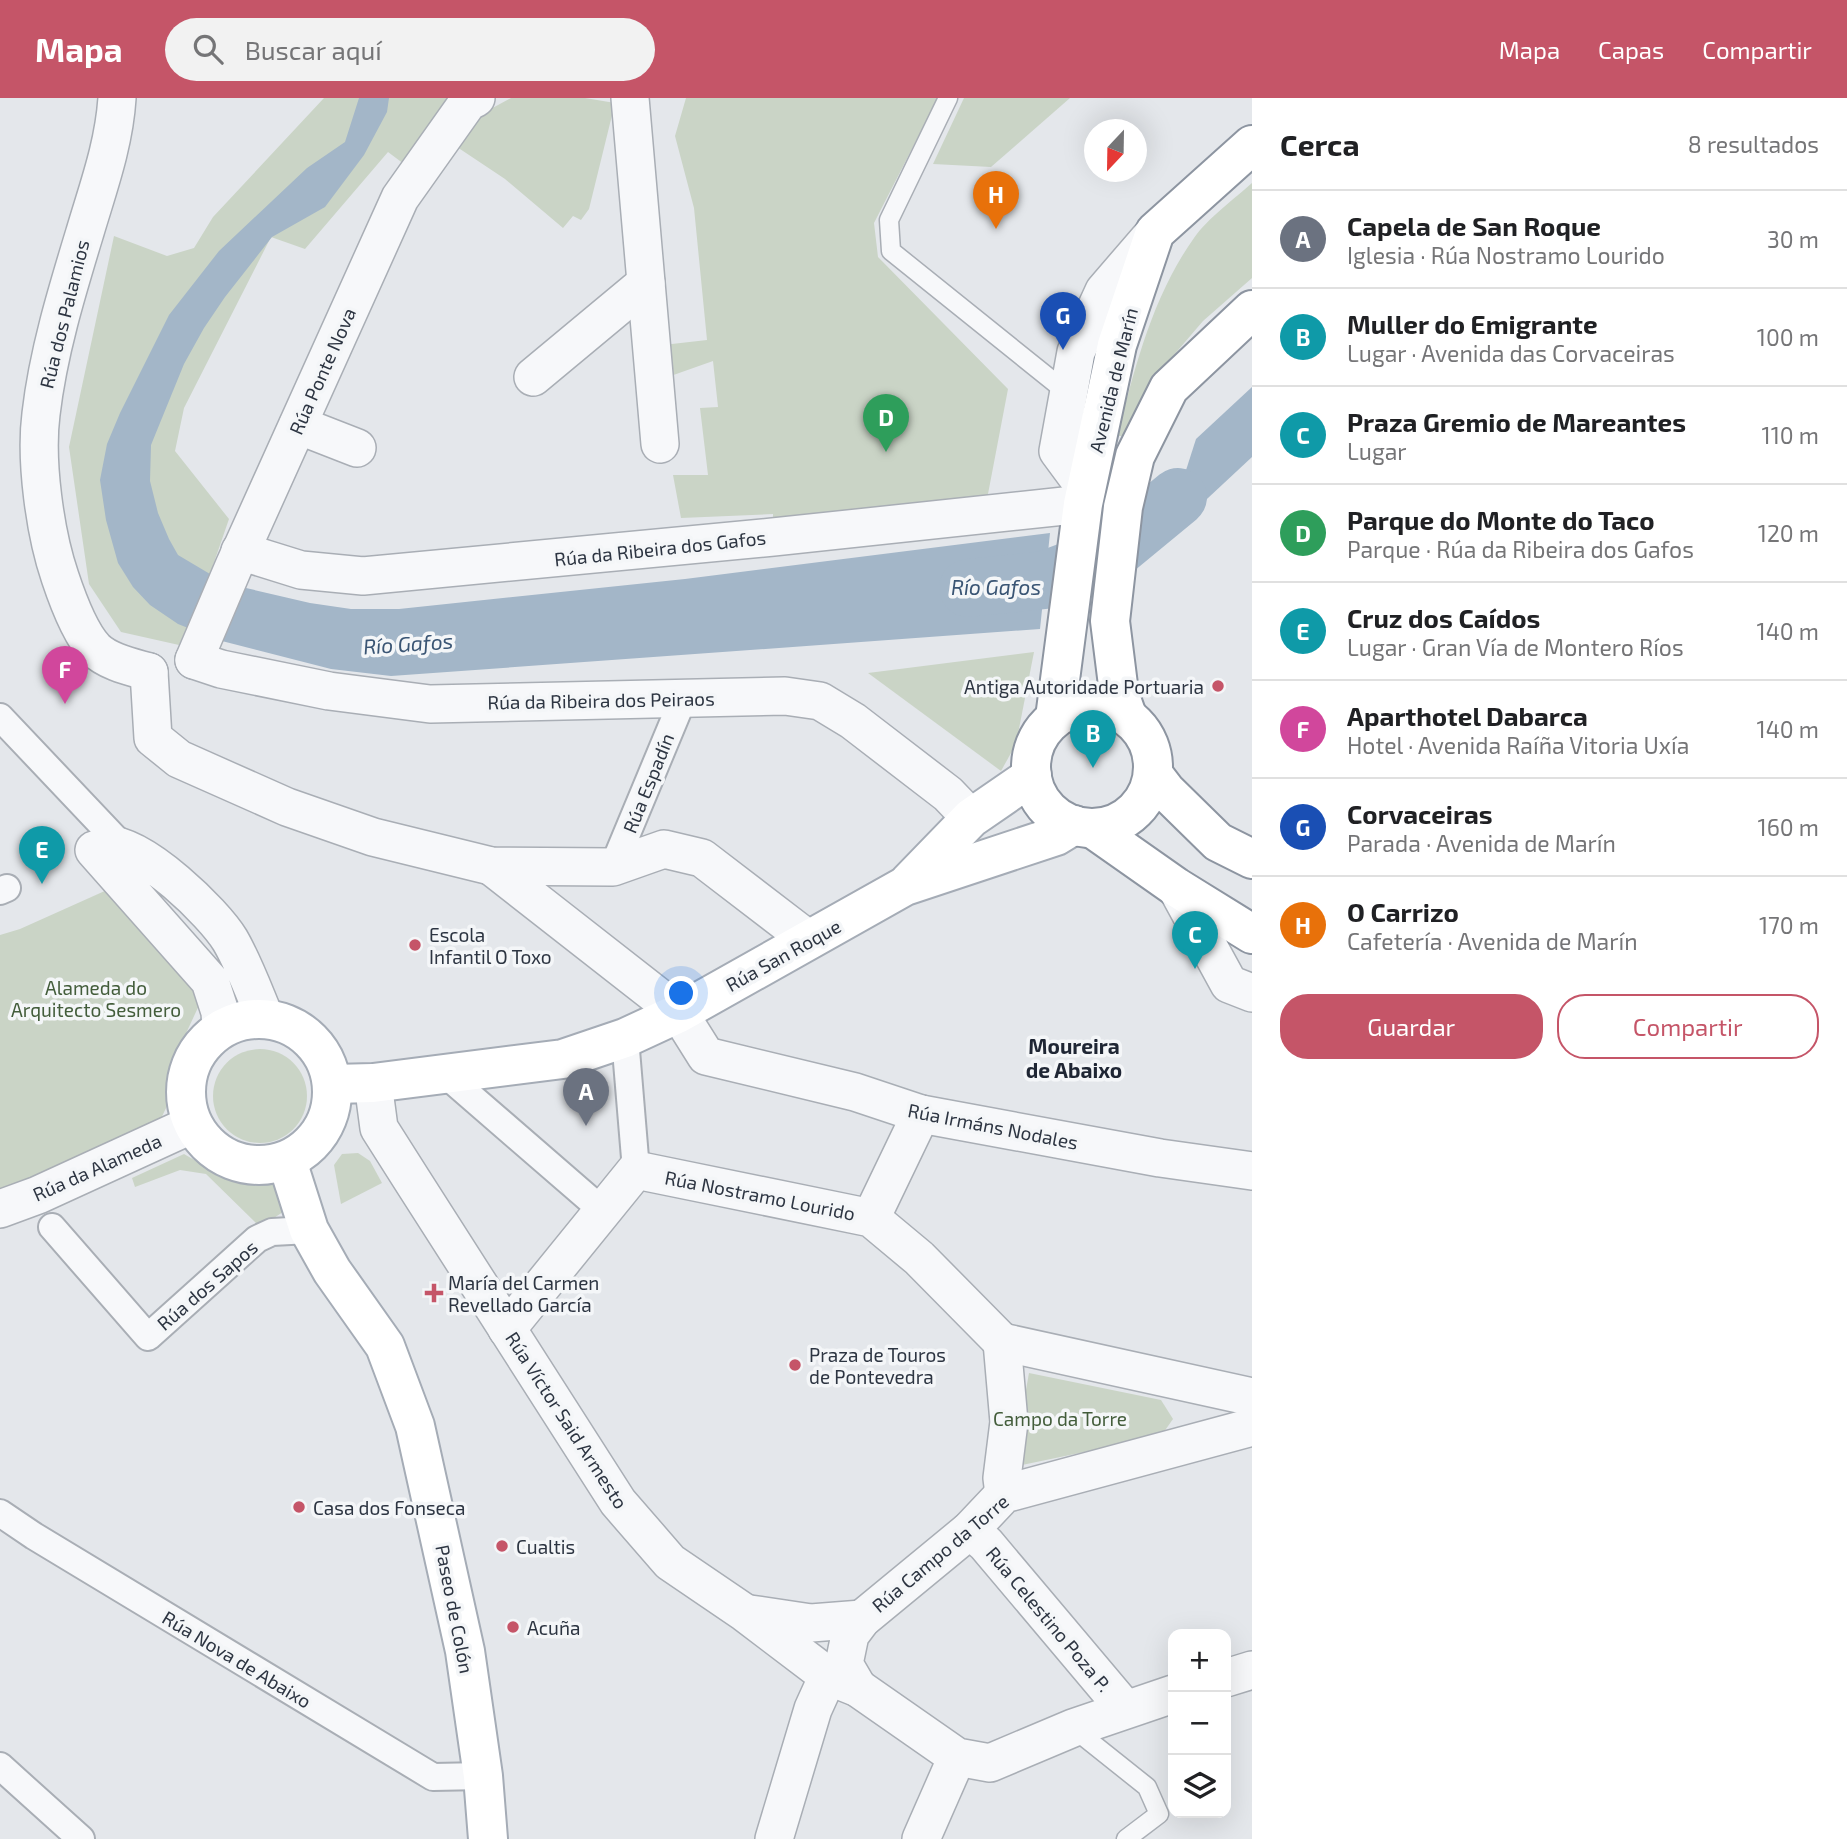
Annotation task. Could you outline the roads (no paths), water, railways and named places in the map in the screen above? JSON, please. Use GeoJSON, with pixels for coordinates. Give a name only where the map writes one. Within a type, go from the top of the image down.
{"type":"FeatureCollection","features":[{"type":"Feature","properties":{"kind":"main road","name":"Avenida de Marín"},"geometry":{"type":"LineString","coordinates":[[1055,719],[1083,506],[1117,345],[1155,233],[1252,145]]}},
{"type":"Feature","properties":{"kind":"main road","name":"Avenida de Marín"},"geometry":{"type":"LineString","coordinates":[[1127,716],[1119,693],[1111,643],[1112,589],[1123,507],[1135,456],[1169,388],[1252,310]]}},
{"type":"Feature","properties":{"kind":"main road"},"geometry":{"type":"LineString","coordinates":[[1083,826],[1110,825],[1126,818],[1139,806],[1149,791],[1153,774],[1153,758],[1148,741],[1139,727],[1127,716],[1109,708],[1091,706],[1072,709],[1055,719],[1044,730],[1035,744],[1032,760],[1032,776],[1037,793],[1046,807],[1059,818],[1083,826],[1252,934]]}},
{"type":"Feature","properties":{"kind":"main road"},"geometry":{"type":"LineString","coordinates":[[1153,774],[1166,791],[1218,842],[1252,859]]}},
{"type":"Feature","properties":{"kind":"main road","name":"Rúa San Roque"},"geometry":{"type":"LineString","coordinates":[[905,886],[971,818],[1032,776]]}},
{"type":"Feature","properties":{"kind":"main road","name":"Rúa San Roque"},"geometry":{"type":"LineString","coordinates":[[333,1084],[373,1083],[563,1059],[625,1038],[678,1013],[905,886],[1083,826]]}},
{"type":"Feature","properties":{"kind":"main road"},"geometry":{"type":"LineString","coordinates":[[250,1018],[265,1018],[297,1029],[311,1039],[329,1067],[333,1084],[332,1103],[327,1122],[304,1152],[287,1161],[250,1165],[232,1161],[216,1152],[203,1139],[193,1124],[187,1107],[185,1088],[189,1071],[201,1047],[221,1029],[250,1018]]}},
{"type":"Feature","properties":{"kind":"main road","name":"Paseo de Colón"},"geometry":{"type":"LineString","coordinates":[[287,1161],[309,1230],[332,1271],[385,1346],[415,1426],[466,1651],[484,1776],[488,1839]]}},
{"type":"Feature","properties":{"kind":"street","name":"Rúa dos Palamios"},"geometry":{"type":"LineString","coordinates":[[117,98],[102,183],[85,232],[50,360],[41,416],[40,456],[49,532],[56,566],[70,607],[96,650],[122,664],[149,672]]}},
{"type":"Feature","properties":{"kind":"street","name":"Rúa Ponte Nova"},"geometry":{"type":"LineString","coordinates":[[199,650],[237,559],[400,198],[468,102],[476,98]]}},
{"type":"Feature","properties":{"kind":"street"},"geometry":{"type":"LineString","coordinates":[[630,98],[660,444]]}},
{"type":"Feature","properties":{"kind":"street","name":"Avenida de Marín"},"geometry":{"type":"LineString","coordinates":[[1083,506],[1058,450],[1076,352],[1104,291],[1155,233]]}},
{"type":"Feature","properties":{"kind":"street"},"geometry":{"type":"LineString","coordinates":[[533,377],[646,283]]}},
{"type":"Feature","properties":{"kind":"street"},"geometry":{"type":"LineString","coordinates":[[298,425],[357,449]]}},
{"type":"Feature","properties":{"kind":"street","name":"Rúa da Ribeira dos Gafos"},"geometry":{"type":"LineString","coordinates":[[237,559],[301,570],[363,576],[1083,506]]}},
{"type":"Feature","properties":{"kind":"street"},"geometry":{"type":"LineString","coordinates":[[199,650],[149,672],[153,738],[179,759],[287,807],[373,837],[491,866],[613,867],[664,849],[702,858],[809,940]]}},
{"type":"Feature","properties":{"kind":"street","name":"Rúa da Ribeira dos Peiraos"},"geometry":{"type":"LineString","coordinates":[[199,650],[221,669],[329,691],[430,704],[785,696],[820,701],[853,721],[899,755],[948,794],[971,818]]}},
{"type":"Feature","properties":{"kind":"street","name":"Rúa Espadín"},"geometry":{"type":"LineString","coordinates":[[613,867],[683,699]]}},
{"type":"Feature","properties":{"kind":"street"},"geometry":{"type":"LineString","coordinates":[[0,717],[125,849]]}},
{"type":"Feature","properties":{"kind":"street"},"geometry":{"type":"LineString","coordinates":[[221,1029],[220,1012],[210,981],[94,850],[108,845],[125,849],[154,865],[197,900],[230,940],[265,1018]]}},
{"type":"Feature","properties":{"kind":"street","name":"Rúa Irmáns Nodales"},"geometry":{"type":"LineString","coordinates":[[491,866],[678,1013],[706,1056],[855,1092],[921,1114],[1160,1158],[1252,1171]]}},
{"type":"Feature","properties":{"kind":"street"},"geometry":{"type":"LineString","coordinates":[[1176,887],[1229,984],[1252,993]]}},
{"type":"Feature","properties":{"kind":"street"},"geometry":{"type":"LineString","coordinates":[[507,1329],[636,1170],[625,1038]]}},
{"type":"Feature","properties":{"kind":"street"},"geometry":{"type":"LineString","coordinates":[[446,1075],[603,1211]]}},
{"type":"Feature","properties":{"kind":"street","name":"Rúa Víctor Said Armesto"},"geometry":{"type":"LineString","coordinates":[[373,1083],[379,1128],[618,1502],[670,1562],[957,1757],[990,1763],[1073,1728],[1168,1696]]}},
{"type":"Feature","properties":{"kind":"street"},"geometry":{"type":"LineString","coordinates":[[871,1218],[921,1114]]}},
{"type":"Feature","properties":{"kind":"street","name":"Rúa da Alameda"},"geometry":{"type":"LineString","coordinates":[[0,1209],[38,1195],[193,1124]]}},
{"type":"Feature","properties":{"kind":"street","name":"Rúa Nostramo Lourido"},"geometry":{"type":"LineString","coordinates":[[636,1170],[871,1218],[919,1258],[1002,1342]]}},
{"type":"Feature","properties":{"kind":"street","name":"Rúa dos Sapos"},"geometry":{"type":"LineString","coordinates":[[52,1227],[148,1337],[257,1239],[272,1232],[309,1230]]}},
{"type":"Feature","properties":{"kind":"street"},"geometry":{"type":"LineString","coordinates":[[1004,1494],[1002,1478],[1009,1422],[1002,1342],[1252,1397]]}},
{"type":"Feature","properties":{"kind":"street"},"geometry":{"type":"LineString","coordinates":[[1182,1448],[1197,1427],[1198,1403],[1187,1383]]}},
{"type":"Feature","properties":{"kind":"street","name":"Rúa Campo da Torre"},"geometry":{"type":"LineString","coordinates":[[862,1619],[970,1530],[1004,1494],[1252,1427]]}},
{"type":"Feature","properties":{"kind":"street","name":"Rúa Nova de Abaixo"},"geometry":{"type":"LineString","coordinates":[[0,1513],[433,1777],[484,1776]]}},
{"type":"Feature","properties":{"kind":"street","name":"Rúa Celestino Poza P."},"geometry":{"type":"LineString","coordinates":[[970,1530],[986,1544],[1125,1709]]}},
{"type":"Feature","properties":{"kind":"street","name":"Rúa Víctor Said Armesto"},"geometry":{"type":"LineString","coordinates":[[745,1613],[811,1623],[862,1619]]}},
{"type":"Feature","properties":{"kind":"street"},"geometry":{"type":"LineString","coordinates":[[774,1839],[813,1709],[843,1682],[850,1635],[862,1619]]}},
{"type":"Feature","properties":{"kind":"street"},"geometry":{"type":"LineString","coordinates":[[1231,1676],[1252,1670]]}},
{"type":"Feature","properties":{"kind":"street"},"geometry":{"type":"LineString","coordinates":[[921,1839],[957,1757]]}},
{"type":"Feature","properties":{"kind":"street"},"geometry":{"type":"LineString","coordinates":[[0,1766],[81,1839]]}},
{"type":"Feature","properties":{"kind":"lane"},"geometry":{"type":"LineString","coordinates":[[948,98],[889,220],[891,251],[1069,394]]}},
{"type":"Feature","properties":{"kind":"lane"},"geometry":{"type":"LineString","coordinates":[[1073,1728],[1147,1787],[1159,1814],[1126,1839]]}},
{"type":"Feature","properties":{"kind":"water","name":"Río Gafos"},"geometry":{"type":"Polygon","coordinates":[[[359,98],[389,98],[387,112],[364,155],[325,207],[272,237],[225,297],[184,364],[151,445],[150,481],[158,513],[178,555],[210,574],[246,588],[310,603],[351,609],[399,609],[685,579],[1050,533],[1040,629],[391,676],[331,669],[218,640],[178,624],[150,605],[133,587],[118,563],[106,520],[100,480],[107,444],[169,315],[219,251],[307,168],[345,142],[359,98]]]}},
{"type":"Feature","properties":{"kind":"water"},"geometry":{"type":"Polygon","coordinates":[[[1252,387],[1252,457],[1164,539],[1196,439],[1252,387]]]}},
{"type":"Feature","properties":{"kind":"waterway","name":"Río Gafos"},"geometry":{"type":"LineString","coordinates":[[968,588],[1045,580],[1104,558],[1178,497]]}},
{"type":"Feature","properties":{"kind":"place","name":"O Carrizo"},"geometry":{"type":"Point","coordinates":[996,229]}},
{"type":"Feature","properties":{"kind":"place","name":"Corvaceiras"},"geometry":{"type":"Point","coordinates":[1063,350]}},
{"type":"Feature","properties":{"kind":"place","name":"Parque do Monte do Taco"},"geometry":{"type":"Point","coordinates":[886,452]}},
{"type":"Feature","properties":{"kind":"place","name":"Antiga Autoridade Portuaria"},"geometry":{"type":"Point","coordinates":[1218,686]}},
{"type":"Feature","properties":{"kind":"place","name":"Aparthotel Dabarca"},"geometry":{"type":"Point","coordinates":[65,704]}},
{"type":"Feature","properties":{"kind":"place","name":"Muller do Emigrante"},"geometry":{"type":"Point","coordinates":[1093,768]}},
{"type":"Feature","properties":{"kind":"place","name":"Cruz dos Caídos"},"geometry":{"type":"Point","coordinates":[42,884]}},
{"type":"Feature","properties":{"kind":"place","name":"Escola Infantil O Toxo"},"geometry":{"type":"Point","coordinates":[415,945]}},
{"type":"Feature","properties":{"kind":"place","name":"Praza Gremio de Mareantes"},"geometry":{"type":"Point","coordinates":[1195,969]}},
{"type":"Feature","properties":{"kind":"place","name":"Capela de San Roque"},"geometry":{"type":"Point","coordinates":[586,1126]}},
{"type":"Feature","properties":{"kind":"place","name":"María del Carmen Revellado García"},"geometry":{"type":"Point","coordinates":[434,1293]}},
{"type":"Feature","properties":{"kind":"place","name":"Praza de Touros de Pontevedra"},"geometry":{"type":"Point","coordinates":[795,1365]}},
{"type":"Feature","properties":{"kind":"place","name":"Casa dos Fonseca"},"geometry":{"type":"Point","coordinates":[299,1507]}},
{"type":"Feature","properties":{"kind":"place","name":"Cualtis"},"geometry":{"type":"Point","coordinates":[502,1546]}},
{"type":"Feature","properties":{"kind":"place","name":"Acuña"},"geometry":{"type":"Point","coordinates":[513,1627]}},
{"type":"Feature","properties":{"kind":"district","name":"Moureira de Abaixo"},"geometry":{"type":"Point","coordinates":[1074,1057]}},
{"type":"Feature","properties":{"kind":"park label","name":"Alameda do Arquitecto Sesmero"},"geometry":{"type":"Point","coordinates":[96,998]}},
{"type":"Feature","properties":{"kind":"park label","name":"Campo da Torre"},"geometry":{"type":"Point","coordinates":[1060,1418]}}]}
